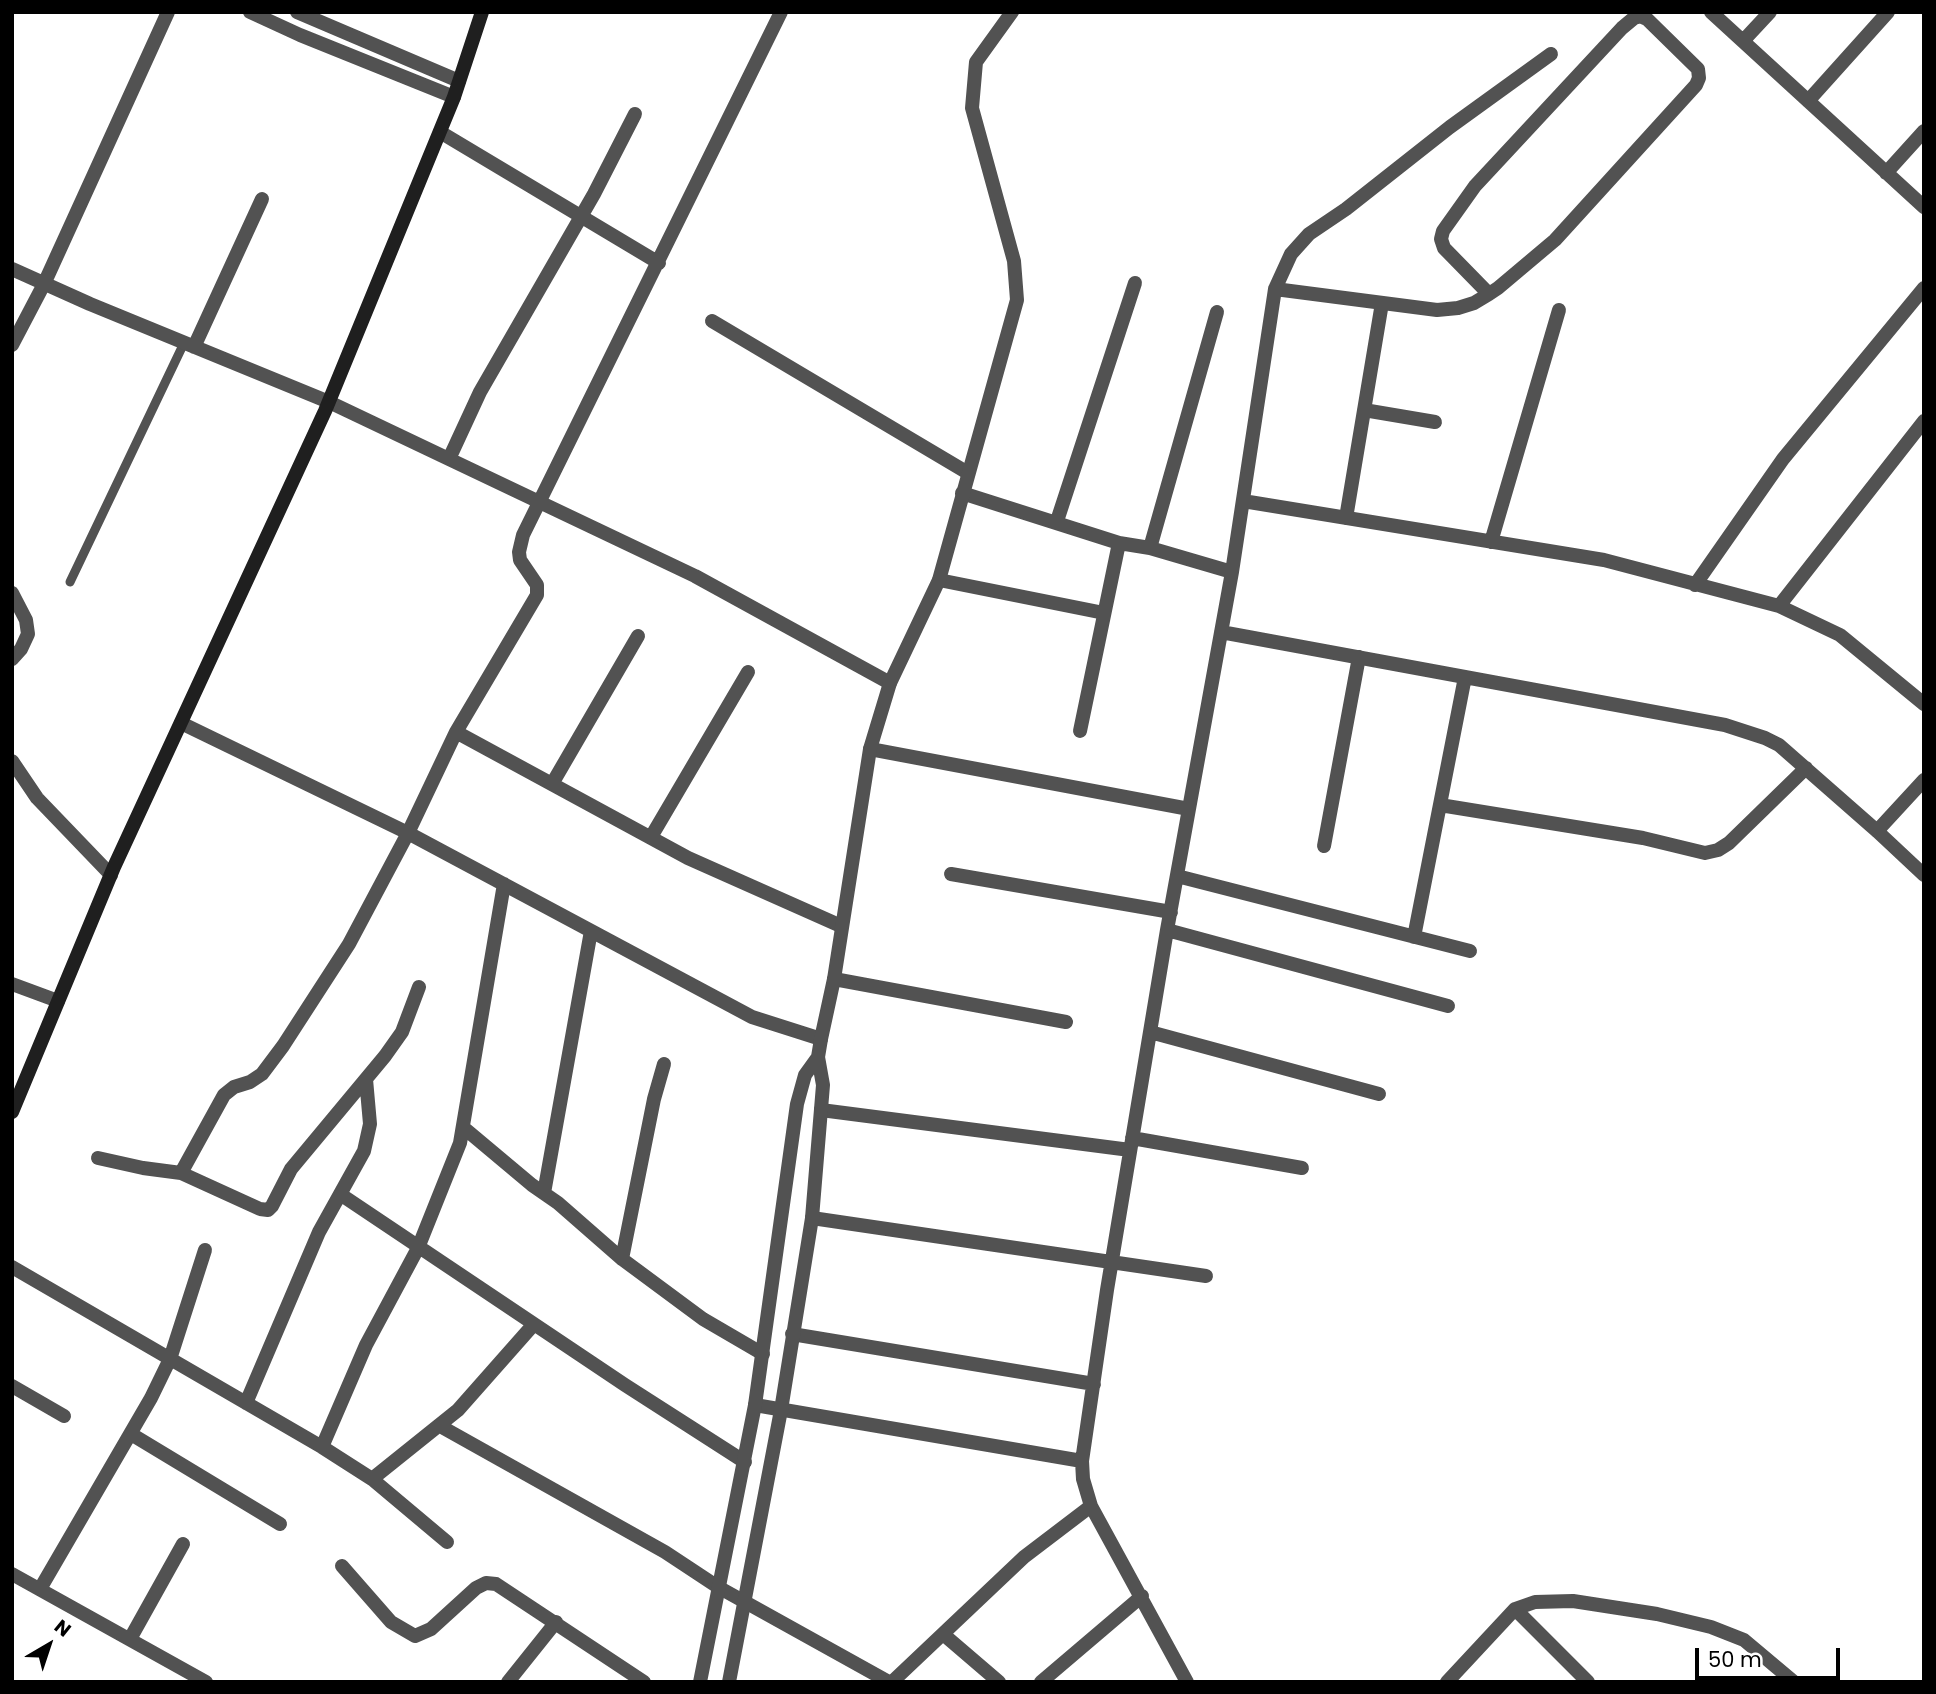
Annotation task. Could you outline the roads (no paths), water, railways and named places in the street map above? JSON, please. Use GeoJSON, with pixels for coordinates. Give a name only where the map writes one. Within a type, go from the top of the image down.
{"type":"FeatureCollection","features":[{"type":"Feature","properties":{"kind":"main road"},"geometry":{"type":"LineString","coordinates":[[12,1112],[111,875],[328,402],[454,97],[482,12]]}},
{"type":"Feature","properties":{"kind":"street"},"geometry":{"type":"LineString","coordinates":[[12,345],[44,284],[168,12]]}},
{"type":"Feature","properties":{"kind":"street"},"geometry":{"type":"LineString","coordinates":[[250,12],[454,97]]}},
{"type":"Feature","properties":{"kind":"street"},"geometry":{"type":"LineString","coordinates":[[297,12],[459,80]]}},
{"type":"Feature","properties":{"kind":"street"},"geometry":{"type":"LineString","coordinates":[[181,1173],[224,1095],[240,1084],[257,1078],[283,1046],[349,944],[408,833],[456,732],[537,595],[537,584],[520,560],[523,535],[659,263],[780,12]]}},
{"type":"Feature","properties":{"kind":"street"},"geometry":{"type":"LineString","coordinates":[[729,1682],[781,1409],[812,1217],[823,1085],[818,1057],[834,979],[870,749],[890,682],[939,580],[1017,300],[1014,261],[972,108],[976,62],[1012,12]]}},
{"type":"Feature","properties":{"kind":"street"},"geometry":{"type":"LineString","coordinates":[[1711,12],[1924,207]]}},
{"type":"Feature","properties":{"kind":"street"},"geometry":{"type":"LineString","coordinates":[[1743,41],[1770,12]]}},
{"type":"Feature","properties":{"kind":"street"},"geometry":{"type":"LineString","coordinates":[[1808,102],[1888,12]]}},
{"type":"Feature","properties":{"kind":"street"},"geometry":{"type":"LineString","coordinates":[[1275,289],[1437,310],[1458,308],[1489,294],[1555,240],[1696,85],[1699,78],[1698,69],[1647,19],[1640,16],[1634,18],[1622,28],[1475,186],[1443,231],[1441,239],[1444,248],[1489,294]]}},
{"type":"Feature","properties":{"kind":"street"},"geometry":{"type":"LineString","coordinates":[[307,38],[314,19]]}},
{"type":"Feature","properties":{"kind":"street"},"geometry":{"type":"LineString","coordinates":[[1187,1682],[1091,1506],[1083,1479],[1082,1461],[1167,929],[1232,572],[1275,289],[1291,254],[1308,233],[1346,209],[1450,127],[1551,54]]}},
{"type":"Feature","properties":{"kind":"street"},"geometry":{"type":"LineString","coordinates":[[449,460],[480,393],[635,114]]}},
{"type":"Feature","properties":{"kind":"street"},"geometry":{"type":"LineString","coordinates":[[1886,173],[1924,131]]}},
{"type":"Feature","properties":{"kind":"street"},"geometry":{"type":"LineString","coordinates":[[440,132],[659,263]]}},
{"type":"Feature","properties":{"kind":"street"},"geometry":{"type":"LineString","coordinates":[[189,345],[262,199]]}},
{"type":"Feature","properties":{"kind":"street"},"geometry":{"type":"LineString","coordinates":[[12,270],[328,402],[695,576],[890,682]]}},
{"type":"Feature","properties":{"kind":"street"},"geometry":{"type":"LineString","coordinates":[[1057,521],[1135,283]]}},
{"type":"Feature","properties":{"kind":"street"},"geometry":{"type":"LineString","coordinates":[[1695,584],[1783,459],[1924,288]]}},
{"type":"Feature","properties":{"kind":"street"},"geometry":{"type":"LineString","coordinates":[[1346,518],[1382,303]]}},
{"type":"Feature","properties":{"kind":"street"},"geometry":{"type":"LineString","coordinates":[[1491,541],[1559,310]]}},
{"type":"Feature","properties":{"kind":"street"},"geometry":{"type":"LineString","coordinates":[[1150,548],[1216,312]]}},
{"type":"Feature","properties":{"kind":"street"},"geometry":{"type":"LineString","coordinates":[[712,321],[968,473]]}},
{"type":"Feature","properties":{"kind":"street"},"geometry":{"type":"LineString","coordinates":[[1364,410],[1435,422]]}},
{"type":"Feature","properties":{"kind":"street"},"geometry":{"type":"LineString","coordinates":[[1779,606],[1924,421]]}},
{"type":"Feature","properties":{"kind":"street"},"geometry":{"type":"LineString","coordinates":[[962,494],[1057,521],[1119,543],[1150,548],[1232,572]]}},
{"type":"Feature","properties":{"kind":"street"},"geometry":{"type":"LineString","coordinates":[[1243,501],[1604,560],[1779,606],[1840,635],[1924,704]]}},
{"type":"Feature","properties":{"kind":"street"},"geometry":{"type":"LineString","coordinates":[[1080,732],[1119,543]]}},
{"type":"Feature","properties":{"kind":"street"},"geometry":{"type":"LineString","coordinates":[[939,580],[1104,613]]}},
{"type":"Feature","properties":{"kind":"street"},"geometry":{"type":"LineString","coordinates":[[12,593],[26,620],[28,634],[21,649],[12,659]]}},
{"type":"Feature","properties":{"kind":"street"},"geometry":{"type":"LineString","coordinates":[[1221,632],[1725,725],[1765,737],[1806,768],[1924,875]]}},
{"type":"Feature","properties":{"kind":"street"},"geometry":{"type":"LineString","coordinates":[[552,784],[638,636]]}},
{"type":"Feature","properties":{"kind":"street"},"geometry":{"type":"LineString","coordinates":[[1324,846],[1359,657]]}},
{"type":"Feature","properties":{"kind":"street"},"geometry":{"type":"LineString","coordinates":[[651,837],[748,672]]}},
{"type":"Feature","properties":{"kind":"street"},"geometry":{"type":"LineString","coordinates":[[1414,937],[1465,677]]}},
{"type":"Feature","properties":{"kind":"street"},"geometry":{"type":"LineString","coordinates":[[181,723],[408,833],[752,1017],[821,1039]]}},
{"type":"Feature","properties":{"kind":"street"},"geometry":{"type":"LineString","coordinates":[[456,732],[688,858],[841,926]]}},
{"type":"Feature","properties":{"kind":"street"},"geometry":{"type":"LineString","coordinates":[[870,749],[1189,809]]}},
{"type":"Feature","properties":{"kind":"street"},"geometry":{"type":"LineString","coordinates":[[12,761],[37,798],[111,875]]}},
{"type":"Feature","properties":{"kind":"street"},"geometry":{"type":"LineString","coordinates":[[1440,805],[1643,838],[1705,853],[1718,850],[1729,843],[1806,768]]}},
{"type":"Feature","properties":{"kind":"street"},"geometry":{"type":"LineString","coordinates":[[1877,831],[1924,780]]}},
{"type":"Feature","properties":{"kind":"street"},"geometry":{"type":"LineString","coordinates":[[951,874],[1171,912]]}},
{"type":"Feature","properties":{"kind":"street"},"geometry":{"type":"LineString","coordinates":[[1177,876],[1470,951]]}},
{"type":"Feature","properties":{"kind":"street"},"geometry":{"type":"LineString","coordinates":[[323,1447],[366,1345],[418,1248],[464,1128],[505,884]]}},
{"type":"Feature","properties":{"kind":"street"},"geometry":{"type":"LineString","coordinates":[[1167,929],[1448,1006]]}},
{"type":"Feature","properties":{"kind":"street"},"geometry":{"type":"LineString","coordinates":[[544,1193],[591,931]]}},
{"type":"Feature","properties":{"kind":"street"},"geometry":{"type":"LineString","coordinates":[[834,979],[1066,1023]]}},
{"type":"Feature","properties":{"kind":"street"},"geometry":{"type":"LineString","coordinates":[[12,984],[58,1002]]}},
{"type":"Feature","properties":{"kind":"street"},"geometry":{"type":"LineString","coordinates":[[98,1158],[181,1173],[260,1209],[268,1210],[292,1169],[402,1032],[419,987]]}},
{"type":"Feature","properties":{"kind":"street"},"geometry":{"type":"LineString","coordinates":[[1150,1032],[1379,1094]]}},
{"type":"Feature","properties":{"kind":"street"},"geometry":{"type":"LineString","coordinates":[[700,1682],[755,1405],[797,1104],[805,1075],[818,1057]]}},
{"type":"Feature","properties":{"kind":"street"},"geometry":{"type":"LineString","coordinates":[[622,1259],[654,1099],[664,1064]]}},
{"type":"Feature","properties":{"kind":"street"},"geometry":{"type":"LineString","coordinates":[[246,1403],[319,1232],[364,1151],[370,1124],[366,1079]]}},
{"type":"Feature","properties":{"kind":"street"},"geometry":{"type":"LineString","coordinates":[[821,1110],[1131,1144],[1303,1168]]}},
{"type":"Feature","properties":{"kind":"street"},"geometry":{"type":"LineString","coordinates":[[464,1128],[622,1259],[703,1319],[763,1354]]}},
{"type":"Feature","properties":{"kind":"street"},"geometry":{"type":"LineString","coordinates":[[340,1194],[744,1462]]}},
{"type":"Feature","properties":{"kind":"street"},"geometry":{"type":"LineString","coordinates":[[812,1217],[1206,1276]]}},
{"type":"Feature","properties":{"kind":"street"},"geometry":{"type":"LineString","coordinates":[[40,1589],[131,1434],[170,1359],[205,1250]]}},
{"type":"Feature","properties":{"kind":"street"},"geometry":{"type":"LineString","coordinates":[[12,1267],[323,1447],[372,1479],[447,1542]]}},
{"type":"Feature","properties":{"kind":"street"},"geometry":{"type":"LineString","coordinates":[[372,1479],[458,1410],[534,1324]]}},
{"type":"Feature","properties":{"kind":"street"},"geometry":{"type":"LineString","coordinates":[[792,1334],[1094,1384]]}},
{"type":"Feature","properties":{"kind":"street"},"geometry":{"type":"LineString","coordinates":[[12,1386],[64,1416]]}},
{"type":"Feature","properties":{"kind":"street"},"geometry":{"type":"LineString","coordinates":[[755,1405],[1082,1461]]}},
{"type":"Feature","properties":{"kind":"street"},"geometry":{"type":"LineString","coordinates":[[440,1426],[664,1552],[718,1587],[891,1682],[1024,1557],[1091,1506]]}},
{"type":"Feature","properties":{"kind":"street"},"geometry":{"type":"LineString","coordinates":[[131,1434],[280,1524]]}},
{"type":"Feature","properties":{"kind":"street"},"geometry":{"type":"LineString","coordinates":[[130,1639],[183,1544]]}},
{"type":"Feature","properties":{"kind":"street"},"geometry":{"type":"LineString","coordinates":[[342,1566],[391,1622],[415,1636],[431,1629],[477,1588],[486,1583],[496,1584],[644,1682]]}},
{"type":"Feature","properties":{"kind":"street"},"geometry":{"type":"LineString","coordinates":[[12,1574],[206,1682]]}},
{"type":"Feature","properties":{"kind":"street"},"geometry":{"type":"LineString","coordinates":[[1041,1682],[1142,1596]]}},
{"type":"Feature","properties":{"kind":"street"},"geometry":{"type":"LineString","coordinates":[[1447,1682],[1515,1609],[1535,1602],[1573,1601],[1657,1614],[1712,1627],[1744,1640],[1794,1682]]}},
{"type":"Feature","properties":{"kind":"street"},"geometry":{"type":"LineString","coordinates":[[1515,1609],[1588,1682]]}},
{"type":"Feature","properties":{"kind":"street"},"geometry":{"type":"LineString","coordinates":[[508,1682],[556,1622]]}},
{"type":"Feature","properties":{"kind":"street"},"geometry":{"type":"LineString","coordinates":[[943,1634],[999,1682]]}},
{"type":"Feature","properties":{"kind":"lane"},"geometry":{"type":"LineString","coordinates":[[70,582],[189,345]]}}]}
